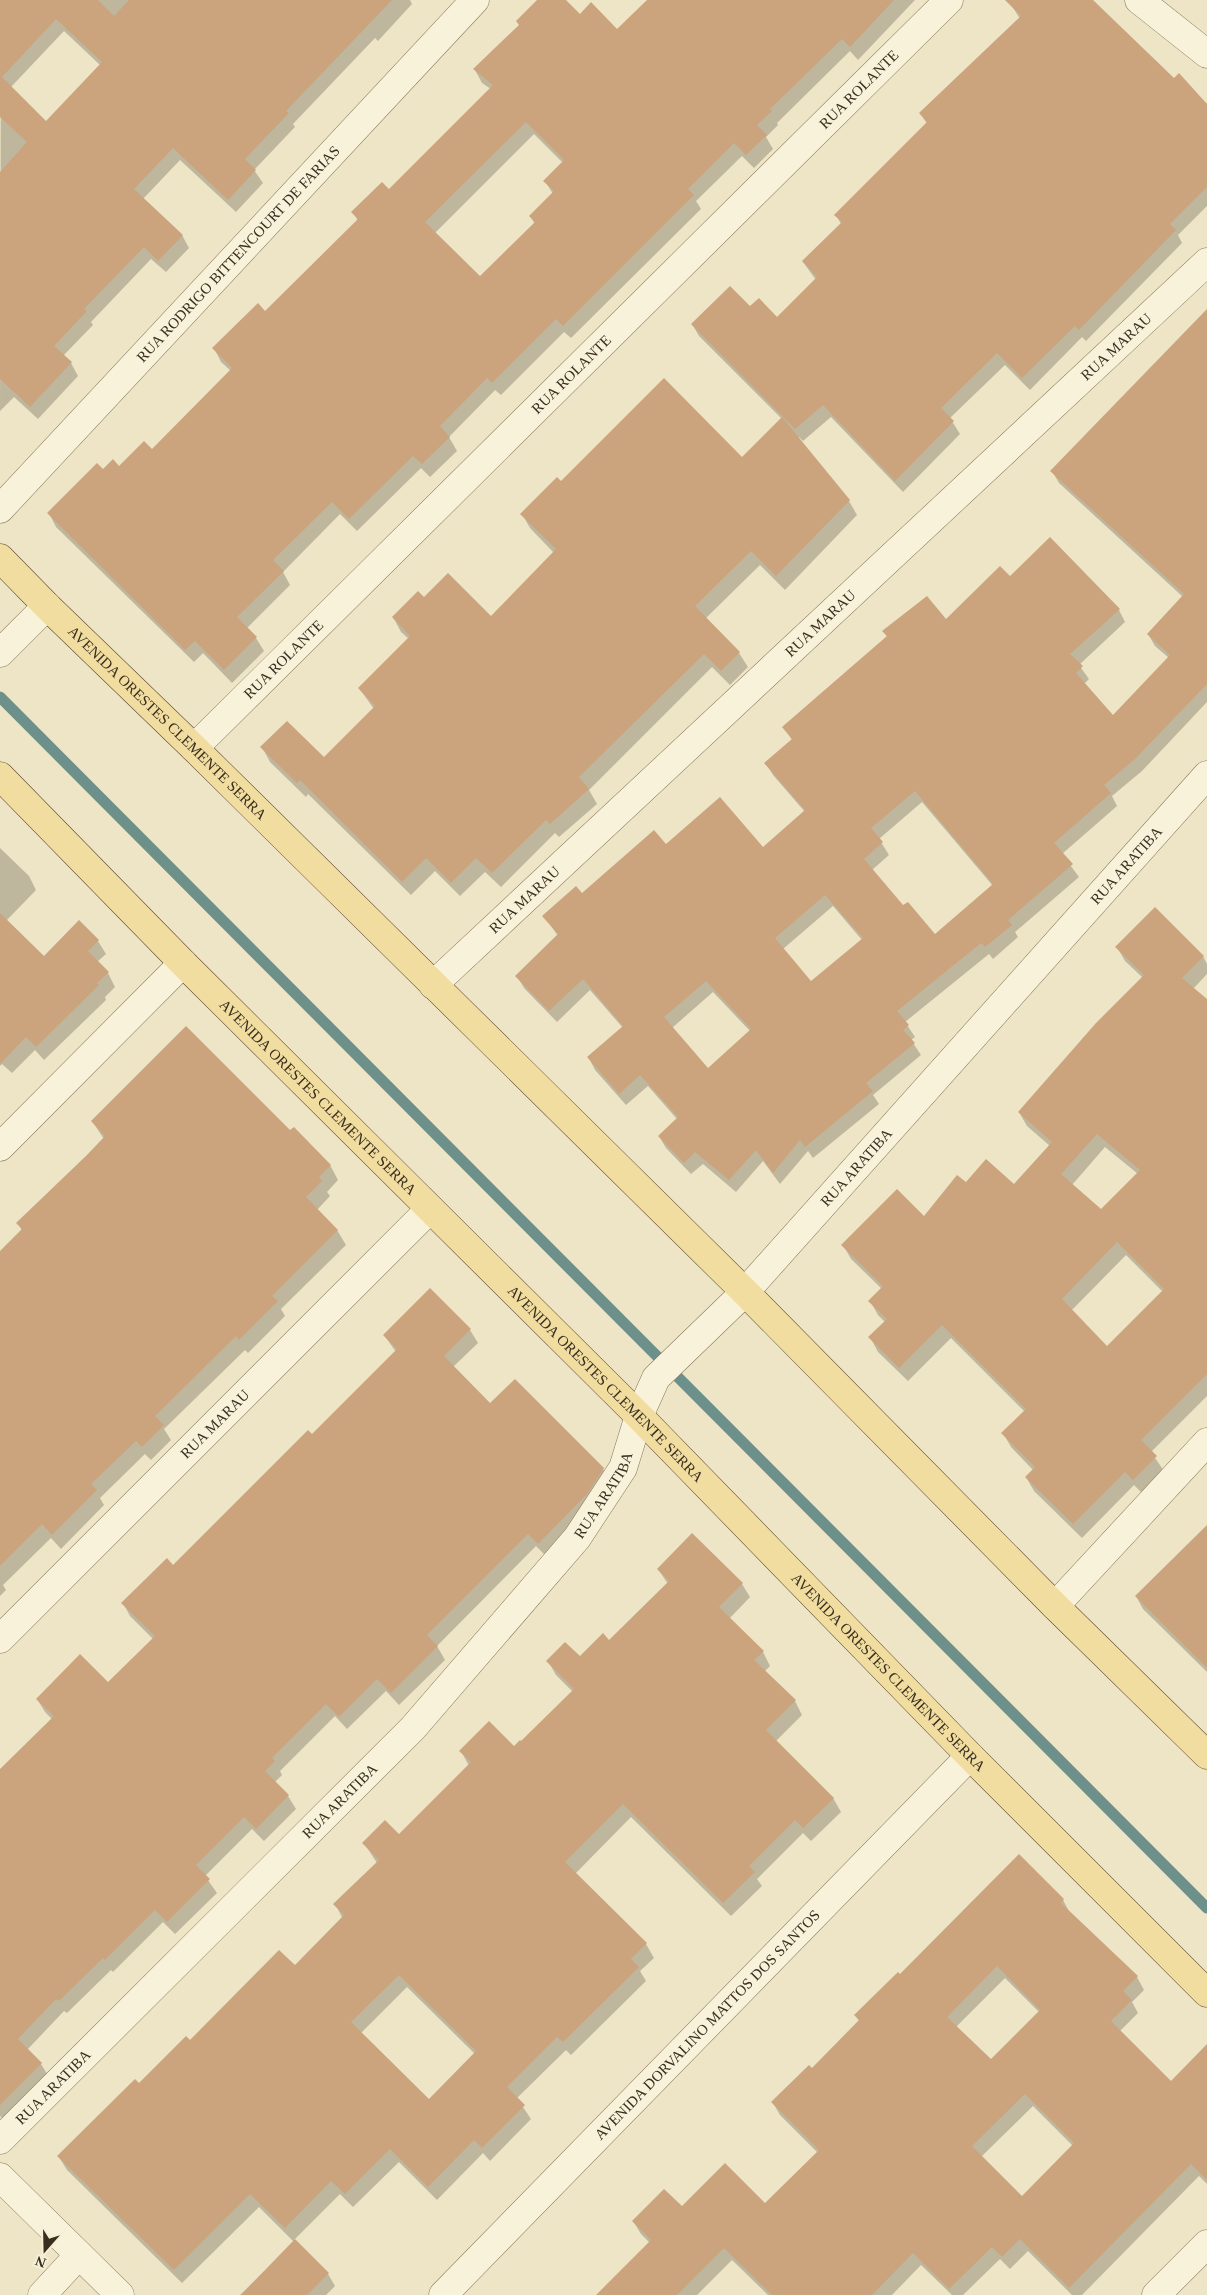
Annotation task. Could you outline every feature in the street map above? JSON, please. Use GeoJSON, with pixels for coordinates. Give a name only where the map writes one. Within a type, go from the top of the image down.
{"type":"FeatureCollection","features":[{"type":"Feature","properties":{"kind":"main road","name":"AVENIDA ORESTES CLEMENTE SERRA"},"geometry":{"type":"LineString","coordinates":[[0,558],[46,606],[194,748],[432,985],[738,1300],[1207,1755]]}},
{"type":"Feature","properties":{"kind":"main road","name":"AVENIDA ORESTES CLEMENTE SERRA"},"geometry":{"type":"LineString","coordinates":[[0,776],[184,963],[640,1416],[970,1756],[1207,1993]]}},
{"type":"Feature","properties":{"kind":"street","name":"RUA RODRIGO BITTENCOURT DE FARIAS"},"geometry":{"type":"LineString","coordinates":[[0,508],[475,0]]}},
{"type":"Feature","properties":{"kind":"street","name":"RUA ROLANTE"},"geometry":{"type":"LineString","coordinates":[[194,748],[948,0]]}},
{"type":"Feature","properties":{"kind":"street"},"geometry":{"type":"LineString","coordinates":[[1139,0],[1207,54]]}},
{"type":"Feature","properties":{"kind":"street","name":"RUA MARAU"},"geometry":{"type":"LineString","coordinates":[[432,985],[1207,262]]}},
{"type":"Feature","properties":{"kind":"street"},"geometry":{"type":"LineString","coordinates":[[8,645],[46,606]]}},
{"type":"Feature","properties":{"kind":"street","name":"RUA ARATIBA"},"geometry":{"type":"LineString","coordinates":[[0,2140],[413,1728],[577,1538],[623,1468],[640,1416],[656,1378],[738,1300],[1207,775]]}},
{"type":"Feature","properties":{"kind":"street"},"geometry":{"type":"LineString","coordinates":[[0,1147],[184,963]]}},
{"type":"Feature","properties":{"kind":"street","name":"RUA MARAU"},"geometry":{"type":"LineString","coordinates":[[0,1639],[430,1209]]}},
{"type":"Feature","properties":{"kind":"street"},"geometry":{"type":"LineString","coordinates":[[1055,1606],[1207,1442]]}},
{"type":"Feature","properties":{"kind":"street","name":"AVENIDA DORVALINO MATTOS DOS SANTOS"},"geometry":{"type":"LineString","coordinates":[[443,2295],[970,1756]]}},
{"type":"Feature","properties":{"kind":"street"},"geometry":{"type":"LineString","coordinates":[[0,2176],[120,2295]]}},
{"type":"Feature","properties":{"kind":"street"},"geometry":{"type":"LineString","coordinates":[[1156,2295],[1207,2244]]}},
{"type":"Feature","properties":{"kind":"street"},"geometry":{"type":"LineString","coordinates":[[42,2295],[79,2255]]}},
{"type":"Feature","properties":{"kind":"building"},"geometry":{"type":"Polygon","coordinates":[[[0,0],[98,0],[114,16],[129,0],[392,0],[286,111],[289,113],[245,159],[256,170],[228,200],[173,148],[134,189],[183,235],[158,261],[144,247],[84,309],[87,311],[54,346],[72,362],[30,407],[0,379],[0,172],[27,142],[0,117],[0,0]],[[56,19],[2,77],[46,121],[102,62],[56,19]]]}},
{"type":"Feature","properties":{"kind":"building"},"geometry":{"type":"Polygon","coordinates":[[[537,0],[566,0],[580,14],[591,2],[617,29],[647,0],[894,0],[850,47],[842,39],[770,109],[772,111],[757,125],[767,135],[746,155],[734,143],[688,189],[694,195],[563,326],[556,319],[492,383],[487,378],[440,426],[450,437],[422,464],[413,456],[349,519],[332,502],[273,560],[284,571],[237,617],[257,637],[224,670],[195,641],[185,650],[47,513],[97,463],[103,469],[113,459],[119,466],[144,441],[152,449],[232,368],[212,348],[258,303],[265,311],[358,219],[351,212],[382,182],[389,189],[493,85],[473,69],[519,25],[516,21],[537,0]],[[526,122],[425,222],[480,276],[535,222],[529,216],[554,191],[543,181],[564,160],[526,122]]]}},
{"type":"Feature","properties":{"kind":"building"},"geometry":{"type":"Polygon","coordinates":[[[1005,0],[1093,0],[1174,78],[1179,73],[1207,104],[1207,187],[1170,224],[1176,230],[1079,330],[1075,326],[1022,378],[997,353],[941,408],[954,421],[895,481],[823,405],[795,429],[691,324],[730,286],[750,306],[759,298],[777,317],[817,277],[802,261],[842,222],[834,215],[927,122],[919,113],[1021,16],[1005,0]]]}},
{"type":"Feature","properties":{"kind":"building"},"geometry":{"type":"Polygon","coordinates":[[[1207,309],[1207,684],[1135,759],[1104,785],[1111,793],[1054,843],[1073,864],[1008,920],[1012,925],[985,947],[981,943],[897,1011],[909,1025],[903,1030],[915,1043],[866,1083],[873,1091],[805,1147],[800,1140],[773,1173],[756,1150],[729,1180],[695,1152],[684,1163],[658,1136],[678,1117],[640,1075],[619,1094],[587,1057],[623,1026],[583,979],[549,1011],[515,976],[558,934],[542,916],[576,886],[582,893],[654,830],[666,844],[720,797],[763,847],[805,810],[764,763],[792,739],[782,727],[887,636],[882,631],[927,596],[946,619],[1000,566],[1010,576],[1050,537],[1120,609],[1070,654],[1083,666],[1076,673],[1113,715],[1170,655],[1147,634],[1184,594],[1050,471],[1207,309]],[[915,791],[871,828],[883,842],[864,859],[903,905],[908,902],[935,934],[993,884],[915,791]],[[825,895],[775,938],[811,981],[863,938],[825,895]],[[706,981],[664,1017],[708,1068],[751,1029],[706,981]]]}},
{"type":"Feature","properties":{"kind":"building"},"geometry":{"type":"Polygon","coordinates":[[[664,378],[742,457],[782,417],[850,500],[776,576],[751,551],[695,606],[740,652],[721,671],[704,654],[579,777],[589,789],[550,824],[546,820],[492,873],[476,858],[451,883],[426,858],[402,882],[300,780],[297,783],[260,747],[287,721],[324,757],[375,706],[358,688],[410,636],[392,617],[418,591],[424,597],[448,573],[491,616],[556,549],[520,514],[557,477],[561,481],[664,378]]]}},
{"type":"Feature","properties":{"kind":"building"},"geometry":{"type":"Polygon","coordinates":[[[1155,907],[1204,956],[1182,978],[1207,999],[1207,1374],[1141,1440],[1157,1456],[1133,1480],[1125,1472],[1073,1524],[1025,1477],[1035,1467],[1001,1433],[1026,1409],[942,1325],[899,1368],[868,1337],[887,1319],[868,1301],[883,1286],[841,1245],[897,1189],[924,1216],[957,1175],[966,1182],[986,1159],[1014,1184],[1052,1142],[1018,1112],[1096,1023],[1144,975],[1115,947],[1155,907]],[[1097,1134],[1061,1174],[1101,1209],[1140,1170],[1097,1134]],[[1117,1242],[1062,1299],[1107,1346],[1164,1289],[1117,1242]]]}},
{"type":"Feature","properties":{"kind":"building"},"geometry":{"type":"Polygon","coordinates":[[[0,913],[44,956],[79,920],[99,940],[88,951],[109,972],[97,983],[99,985],[36,1047],[26,1037],[0,1064],[0,913]]]}},
{"type":"Feature","properties":{"kind":"building"},"geometry":{"type":"Polygon","coordinates":[[[186,1026],[290,1130],[294,1127],[331,1165],[319,1177],[322,1181],[306,1197],[338,1230],[272,1296],[278,1301],[239,1340],[236,1336],[155,1416],[164,1425],[142,1447],[136,1441],[91,1484],[97,1490],[52,1535],[42,1524],[0,1566],[0,1251],[22,1229],[16,1223],[105,1136],[91,1121],[186,1026]]]}},
{"type":"Feature","properties":{"kind":"building"},"geometry":{"type":"Polygon","coordinates":[[[430,1288],[471,1329],[444,1356],[490,1403],[515,1379],[604,1468],[587,1494],[538,1544],[528,1534],[427,1635],[438,1646],[391,1693],[377,1679],[339,1717],[326,1704],[272,1758],[275,1761],[265,1771],[289,1795],[256,1829],[244,1817],[196,1865],[210,1879],[167,1922],[155,1910],[105,1960],[103,1958],[59,2001],[56,1999],[18,2039],[42,2063],[0,2105],[0,1769],[54,1716],[36,1699],[80,1654],[108,1682],[155,1636],[121,1603],[167,1558],[173,1565],[308,1430],[312,1434],[397,1349],[383,1335],[430,1288]]]}},
{"type":"Feature","properties":{"kind":"building"},"geometry":{"type":"Polygon","coordinates":[[[1207,1525],[1207,1668],[1135,1596],[1207,1525]]]}},
{"type":"Feature","properties":{"kind":"building"},"geometry":{"type":"Polygon","coordinates":[[[692,1533],[743,1583],[719,1607],[764,1651],[754,1660],[796,1700],[766,1730],[834,1798],[803,1828],[795,1820],[749,1866],[755,1872],[723,1903],[623,1804],[565,1862],[647,1943],[631,1959],[639,1967],[563,2042],[557,2037],[507,2087],[525,2105],[482,2148],[474,2140],[428,2187],[390,2149],[345,2194],[331,2181],[285,2228],[250,2194],[174,2270],[57,2156],[135,2079],[139,2083],[186,2036],[190,2040],[279,1950],[295,1965],[344,1915],[333,1904],[379,1860],[362,1843],[385,1820],[399,1834],[471,1762],[459,1751],[489,1721],[514,1746],[521,1741],[574,1689],[546,1661],[565,1642],[580,1656],[603,1633],[609,1640],[669,1581],[657,1569],[692,1533]],[[399,1975],[351,2022],[429,2099],[476,2051],[399,1975]]]}},
{"type":"Feature","properties":{"kind":"building"},"geometry":{"type":"Polygon","coordinates":[[[1019,1854],[1064,1899],[1061,1903],[1138,1976],[1123,1991],[1132,2000],[1111,2021],[1171,2081],[1207,2044],[1207,2180],[1191,2164],[1069,2288],[1020,2239],[1002,2257],[992,2247],[949,2289],[913,2253],[872,2295],[772,2295],[724,2248],[677,2295],[596,2295],[651,2240],[632,2221],[664,2189],[682,2206],[725,2163],[765,2203],[819,2150],[771,2102],[809,2065],[812,2068],[859,2020],[854,2015],[898,1972],[900,1974],[1019,1854]],[[997,1966],[947,2017],[991,2059],[1040,2010],[997,1966]],[[1025,2094],[972,2146],[1022,2196],[1074,2143],[1025,2094]]]}},
{"type":"Feature","properties":{"kind":"building"},"geometry":{"type":"Polygon","coordinates":[[[295,2239],[329,2273],[307,2295],[241,2295],[295,2239]]]}},
{"type":"Feature","properties":{"kind":"waterway"},"geometry":{"type":"LineString","coordinates":[[0,697],[1207,1908]]}}]}
